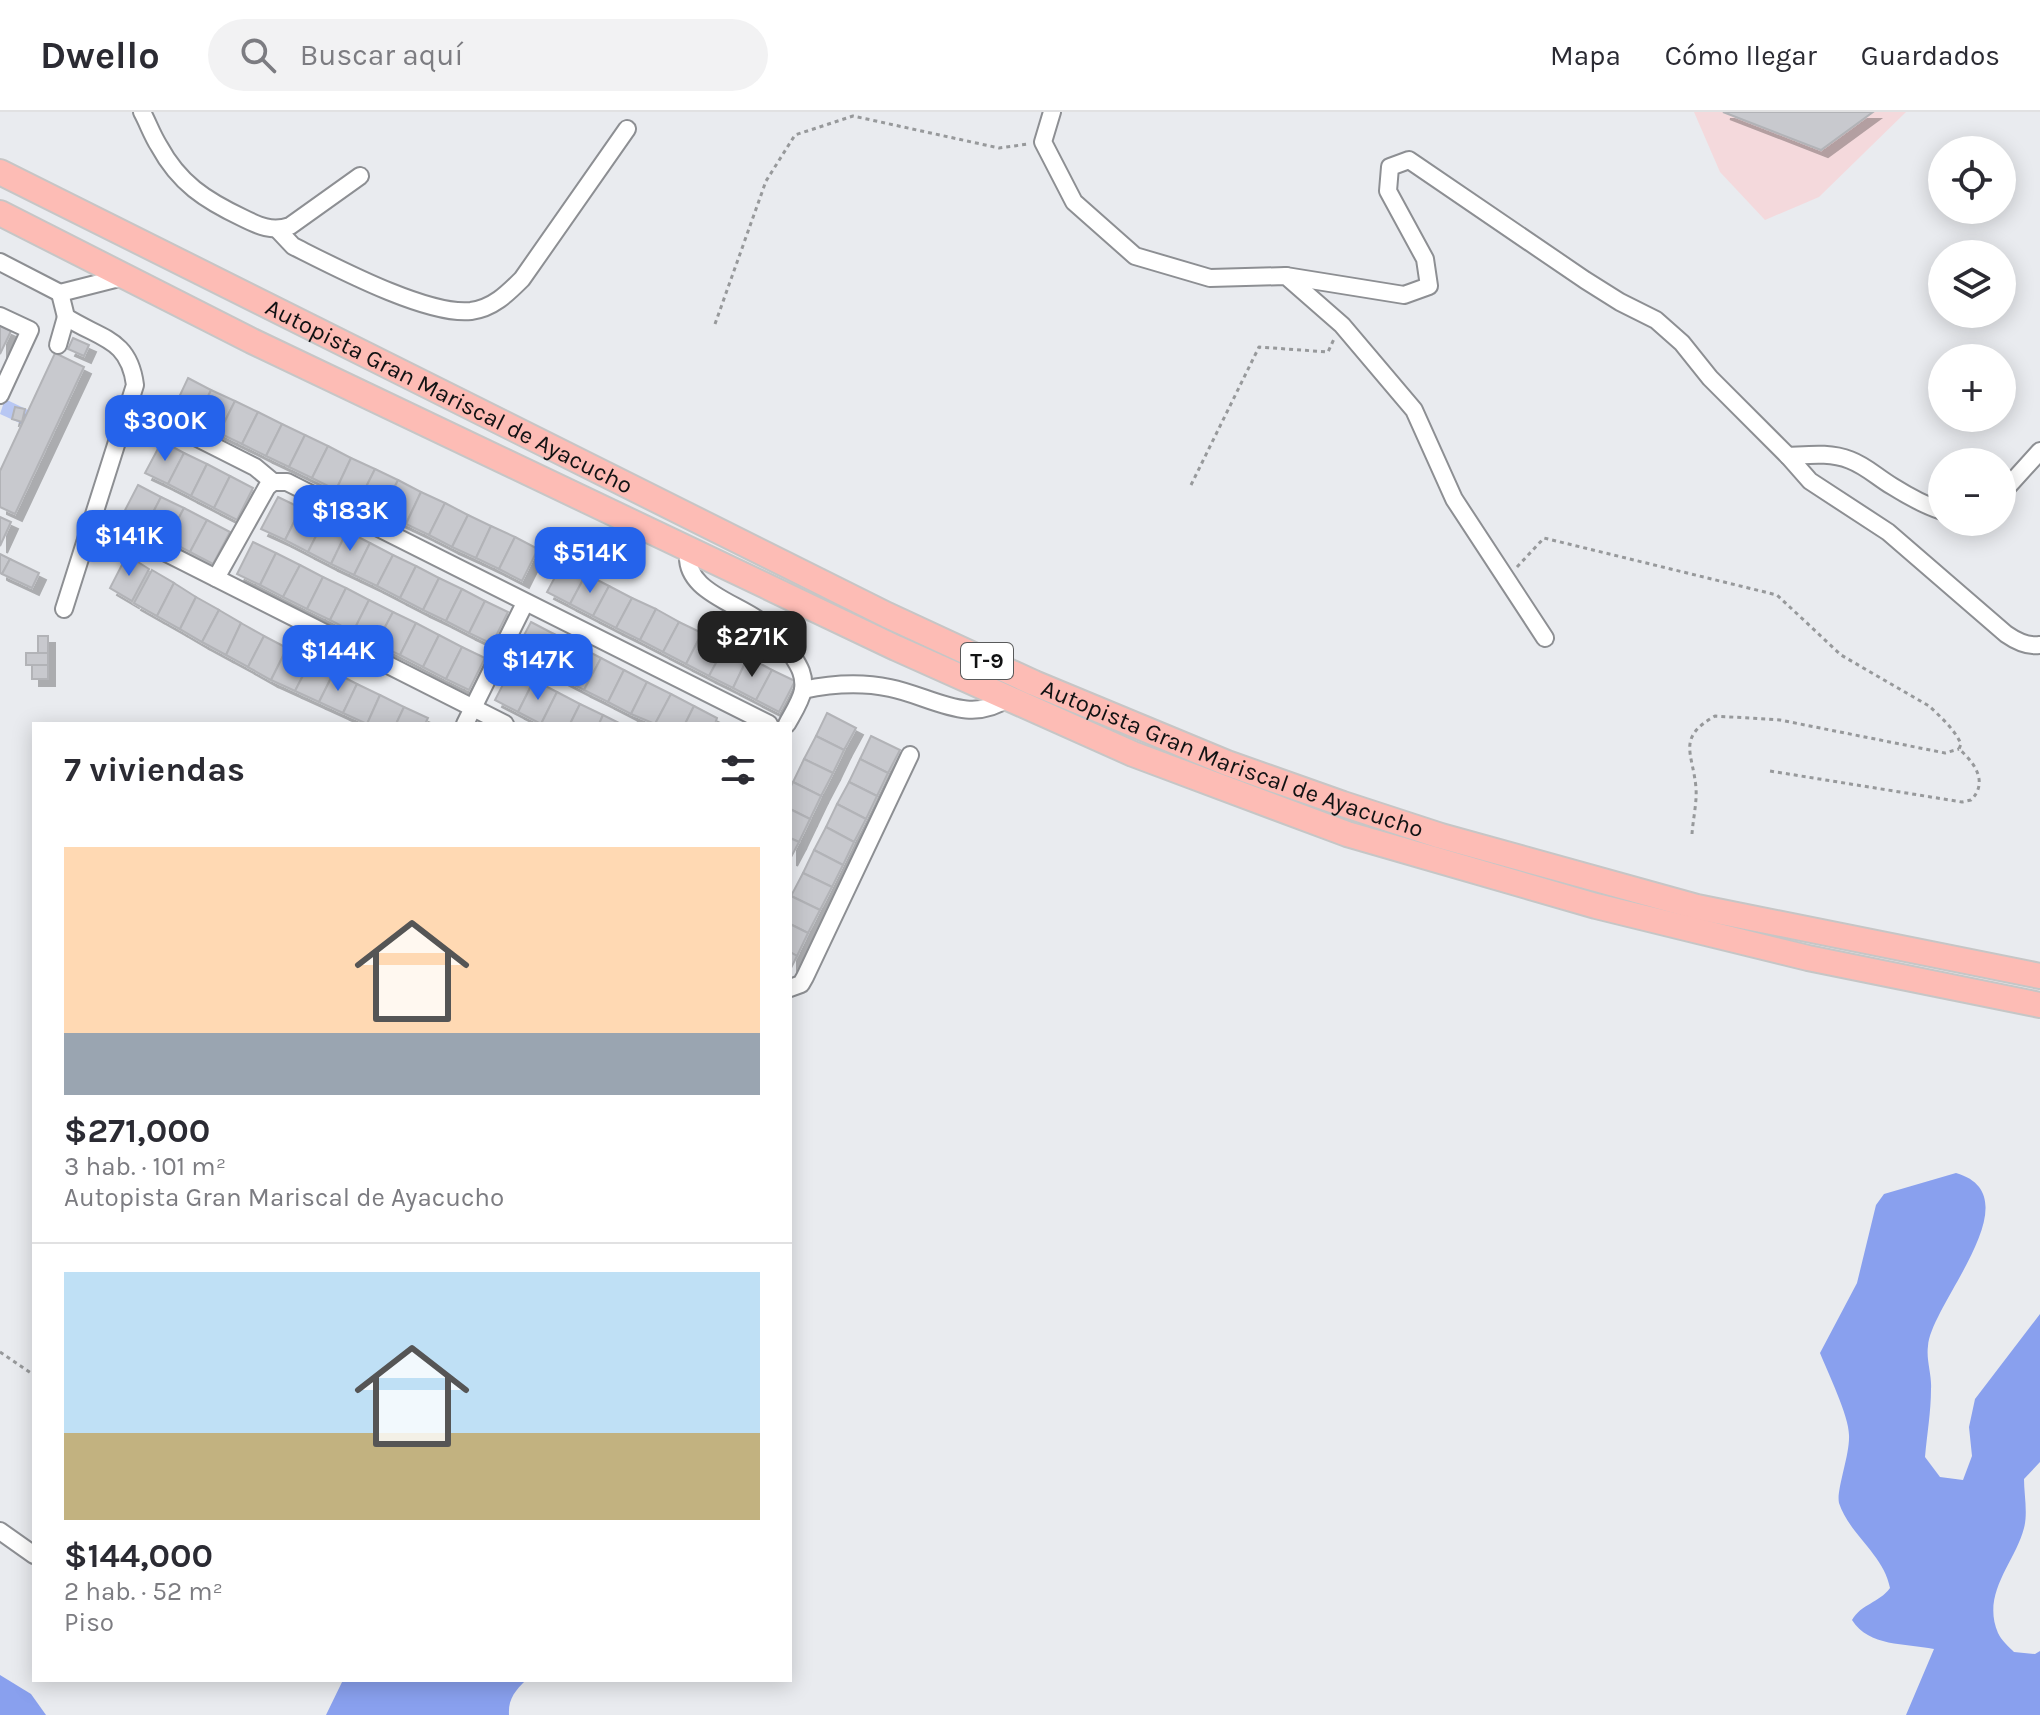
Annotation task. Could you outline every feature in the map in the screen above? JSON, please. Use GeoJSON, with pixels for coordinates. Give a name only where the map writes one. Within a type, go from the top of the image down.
{"type":"FeatureCollection","features":[{"type":"Feature","properties":{"kind":"highway","name":"Autopista Gran Mariscal de Ayacucho"},"geometry":{"type":"LineString","coordinates":[[0,172],[887,615],[1034,683],[1227,763],[1441,836],[1697,907],[2040,976]]}},
{"type":"Feature","properties":{"kind":"highway","name":"Autopista Gran Mariscal de Ayacucho"},"geometry":{"type":"LineString","coordinates":[[0,213],[252,341],[896,648],[1133,754],[1347,834],[1596,906],[1777,951],[2040,1006]]}},
{"type":"Feature","properties":{"kind":"street"},"geometry":{"type":"LineString","coordinates":[[142,112],[170,166],[189,187],[211,202],[260,226],[277,229],[302,220],[360,176]]}},
{"type":"Feature","properties":{"kind":"street"},"geometry":{"type":"LineString","coordinates":[[1052,112],[1043,142],[1074,202],[1135,256],[1210,278],[1286,276],[1404,295],[1429,286],[1425,259],[1388,191],[1390,167],[1409,160],[1585,280],[1656,320],[1682,343],[1719,387],[1810,481],[1888,532],[2017,642],[2040,645]]}},
{"type":"Feature","properties":{"kind":"street"},"geometry":{"type":"LineString","coordinates":[[277,229],[293,246],[420,303],[449,310],[471,311],[504,297],[522,279],[627,129]]}},
{"type":"Feature","properties":{"kind":"street"},"geometry":{"type":"LineString","coordinates":[[0,262],[60,293],[123,277]]}},
{"type":"Feature","properties":{"kind":"street"},"geometry":{"type":"LineString","coordinates":[[1286,276],[1342,325],[1414,410],[1454,499],[1545,638]]}},
{"type":"Feature","properties":{"kind":"street"},"geometry":{"type":"LineString","coordinates":[[58,345],[66,317],[60,293]]}},
{"type":"Feature","properties":{"kind":"street"},"geometry":{"type":"LineString","coordinates":[[0,316],[30,330],[0,395]]}},
{"type":"Feature","properties":{"kind":"street"},"geometry":{"type":"LineString","coordinates":[[64,609],[135,385],[125,353],[116,343],[66,317]]}},
{"type":"Feature","properties":{"kind":"street"},"geometry":{"type":"LineString","coordinates":[[148,413],[255,467],[273,482],[293,484],[765,722]]}},
{"type":"Feature","properties":{"kind":"street"},"geometry":{"type":"LineString","coordinates":[[2016,478],[2040,451]]}},
{"type":"Feature","properties":{"kind":"street"},"geometry":{"type":"LineString","coordinates":[[1788,456],[1820,454],[1848,459],[1928,505]]}},
{"type":"Feature","properties":{"kind":"street"},"geometry":{"type":"LineString","coordinates":[[216,578],[257,500],[273,482]]}},
{"type":"Feature","properties":{"kind":"street"},"geometry":{"type":"LineString","coordinates":[[115,527],[501,722]]}},
{"type":"Feature","properties":{"kind":"street"},"geometry":{"type":"LineString","coordinates":[[689,548],[688,566],[694,578],[772,631],[801,669],[803,690],[788,722]]}},
{"type":"Feature","properties":{"kind":"street"},"geometry":{"type":"LineString","coordinates":[[466,722],[525,603]]}},
{"type":"Feature","properties":{"kind":"street"},"geometry":{"type":"LineString","coordinates":[[803,690],[835,684],[886,687],[971,712],[991,708],[1008,698]]}},
{"type":"Feature","properties":{"kind":"street"},"geometry":{"type":"LineString","coordinates":[[792,987],[801,984],[805,977],[910,755]]}},
{"type":"Feature","properties":{"kind":"street"},"geometry":{"type":"LineString","coordinates":[[0,1531],[32,1554]]}},
{"type":"Feature","properties":{"kind":"path"},"geometry":{"type":"LineString","coordinates":[[715,324],[766,181],[795,135],[853,116],[999,148],[1043,142]]}},
{"type":"Feature","properties":{"kind":"path"},"geometry":{"type":"LineString","coordinates":[[1191,485],[1259,347],[1328,352],[1342,325]]}},
{"type":"Feature","properties":{"kind":"path"},"geometry":{"type":"LineString","coordinates":[[1506,579],[1544,538],[1777,595],[1841,655],[1929,706],[1958,737],[1961,744],[1959,749]]}},
{"type":"Feature","properties":{"kind":"path"},"geometry":{"type":"LineString","coordinates":[[1692,834],[1696,787],[1688,747],[1694,731],[1715,716],[1780,720],[1945,753],[1959,749]]}},
{"type":"Feature","properties":{"kind":"path"},"geometry":{"type":"LineString","coordinates":[[1770,771],[1962,802],[1975,796],[1979,788],[1979,775],[1973,761],[1959,749]]}},
{"type":"Feature","properties":{"kind":"path"},"geometry":{"type":"LineString","coordinates":[[0,1352],[32,1374]]}},
{"type":"Feature","properties":{"kind":"shaded area"},"geometry":{"type":"Polygon","coordinates":[[[1694,112],[1906,112],[1819,197],[1765,220],[1720,172],[1694,112]]]}},
{"type":"Feature","properties":{"kind":"shaded area"},"geometry":{"type":"Polygon","coordinates":[[[5,399],[28,410],[22,424],[0,414],[5,399]]]}},
{"type":"Feature","properties":{"kind":"shaded area"},"geometry":{"type":"Polygon","coordinates":[[[1956,1173],[1978,1185],[1985,1204],[1983,1227],[1933,1327],[1928,1346],[1931,1398],[1925,1457],[1940,1477],[1963,1480],[1972,1456],[1969,1427],[1975,1399],[2040,1314],[2040,1462],[2024,1479],[2024,1528],[1996,1591],[1994,1618],[1998,1633],[2014,1652],[2035,1654],[2040,1651],[2040,1715],[1906,1715],[1934,1649],[1878,1639],[1859,1629],[1852,1620],[1860,1610],[1890,1588],[1881,1565],[1850,1525],[1839,1503],[1849,1443],[1848,1427],[1820,1353],[1857,1283],[1876,1205],[1884,1194],[1956,1173]]]}},
{"type":"Feature","properties":{"kind":"shaded area"},"geometry":{"type":"Polygon","coordinates":[[[0,1675],[31,1694],[46,1715],[0,1715],[0,1675]]]}},
{"type":"Feature","properties":{"kind":"shaded area"},"geometry":{"type":"Polygon","coordinates":[[[342,1682],[524,1682],[513,1696],[509,1715],[326,1715],[342,1682]]]}},
{"type":"Feature","properties":{"kind":"building"},"geometry":{"type":"Polygon","coordinates":[[[1723,112],[1873,112],[1821,150],[1723,112]]]}},
{"type":"Feature","properties":{"kind":"building"},"geometry":{"type":"Polygon","coordinates":[[[0,326],[11,331],[0,354],[0,326]]]}},
{"type":"Feature","properties":{"kind":"building"},"geometry":{"type":"Polygon","coordinates":[[[73,338],[89,345],[84,356],[68,349],[73,338]]]}},
{"type":"Feature","properties":{"kind":"building"},"geometry":{"type":"Polygon","coordinates":[[[55,353],[84,367],[15,514],[0,507],[0,471],[55,353]]]}},
{"type":"Feature","properties":{"kind":"building"},"geometry":{"type":"Polygon","coordinates":[[[188,378],[211,390],[196,422],[173,410],[188,378]]]}},
{"type":"Feature","properties":{"kind":"building"},"geometry":{"type":"Polygon","coordinates":[[[211,390],[235,401],[219,433],[196,422],[211,390]]]}},
{"type":"Feature","properties":{"kind":"building"},"geometry":{"type":"Polygon","coordinates":[[[235,401],[258,412],[242,444],[219,433],[235,401]]]}},
{"type":"Feature","properties":{"kind":"building"},"geometry":{"type":"Polygon","coordinates":[[[15,407],[25,409],[22,422],[12,419],[15,407]]]}},
{"type":"Feature","properties":{"kind":"building"},"geometry":{"type":"Polygon","coordinates":[[[258,412],[282,424],[266,456],[242,444],[258,412]]]}},
{"type":"Feature","properties":{"kind":"building"},"geometry":{"type":"Polygon","coordinates":[[[282,424],[305,435],[289,467],[266,456],[282,424]]]}},
{"type":"Feature","properties":{"kind":"building"},"geometry":{"type":"Polygon","coordinates":[[[305,435],[328,446],[312,478],[289,467],[305,435]]]}},
{"type":"Feature","properties":{"kind":"building"},"geometry":{"type":"Polygon","coordinates":[[[162,441],[184,453],[168,484],[145,473],[162,441]]]}},
{"type":"Feature","properties":{"kind":"building"},"geometry":{"type":"Polygon","coordinates":[[[328,446],[351,458],[336,490],[312,478],[328,446]]]}},
{"type":"Feature","properties":{"kind":"building"},"geometry":{"type":"Polygon","coordinates":[[[184,453],[207,464],[191,496],[168,484],[184,453]]]}},
{"type":"Feature","properties":{"kind":"building"},"geometry":{"type":"Polygon","coordinates":[[[351,458],[375,469],[359,501],[336,490],[351,458]]]}},
{"type":"Feature","properties":{"kind":"building"},"geometry":{"type":"Polygon","coordinates":[[[207,464],[230,476],[214,508],[191,496],[207,464]]]}},
{"type":"Feature","properties":{"kind":"building"},"geometry":{"type":"Polygon","coordinates":[[[375,469],[398,480],[382,513],[359,501],[375,469]]]}},
{"type":"Feature","properties":{"kind":"building"},"geometry":{"type":"Polygon","coordinates":[[[230,476],[253,488],[237,520],[214,508],[230,476]]]}},
{"type":"Feature","properties":{"kind":"building"},"geometry":{"type":"Polygon","coordinates":[[[398,480],[421,492],[406,524],[382,513],[398,480]]]}},
{"type":"Feature","properties":{"kind":"building"},"geometry":{"type":"Polygon","coordinates":[[[138,485],[161,497],[145,528],[122,516],[138,485]]]}},
{"type":"Feature","properties":{"kind":"building"},"geometry":{"type":"Polygon","coordinates":[[[421,492],[445,503],[429,535],[406,524],[421,492]]]}},
{"type":"Feature","properties":{"kind":"building"},"geometry":{"type":"Polygon","coordinates":[[[161,497],[184,508],[167,540],[145,528],[161,497]]]}},
{"type":"Feature","properties":{"kind":"building"},"geometry":{"type":"Polygon","coordinates":[[[278,497],[301,508],[285,540],[261,529],[278,497]]]}},
{"type":"Feature","properties":{"kind":"building"},"geometry":{"type":"Polygon","coordinates":[[[445,503],[468,515],[452,547],[429,535],[445,503]]]}},
{"type":"Feature","properties":{"kind":"building"},"geometry":{"type":"Polygon","coordinates":[[[184,508],[207,520],[190,552],[167,540],[184,508]]]}},
{"type":"Feature","properties":{"kind":"building"},"geometry":{"type":"Polygon","coordinates":[[[301,508],[324,520],[308,552],[285,540],[301,508]]]}},
{"type":"Feature","properties":{"kind":"building"},"geometry":{"type":"Polygon","coordinates":[[[468,515],[491,526],[476,558],[452,547],[468,515]]]}},
{"type":"Feature","properties":{"kind":"building"},"geometry":{"type":"Polygon","coordinates":[[[0,517],[11,522],[0,546],[0,517]]]}},
{"type":"Feature","properties":{"kind":"building"},"geometry":{"type":"Polygon","coordinates":[[[207,520],[230,532],[213,564],[190,552],[207,520]]]}},
{"type":"Feature","properties":{"kind":"building"},"geometry":{"type":"Polygon","coordinates":[[[324,520],[347,531],[331,564],[308,552],[324,520]]]}},
{"type":"Feature","properties":{"kind":"building"},"geometry":{"type":"Polygon","coordinates":[[[491,526],[515,537],[499,569],[476,558],[491,526]]]}},
{"type":"Feature","properties":{"kind":"building"},"geometry":{"type":"Polygon","coordinates":[[[347,531],[370,543],[354,575],[331,564],[347,531]]]}},
{"type":"Feature","properties":{"kind":"building"},"geometry":{"type":"Polygon","coordinates":[[[515,537],[538,549],[522,581],[499,569],[515,537]]]}},
{"type":"Feature","properties":{"kind":"building"},"geometry":{"type":"Polygon","coordinates":[[[253,542],[276,553],[260,585],[237,574],[253,542]]]}},
{"type":"Feature","properties":{"kind":"building"},"geometry":{"type":"Polygon","coordinates":[[[370,543],[393,555],[377,586],[354,575],[370,543]]]}},
{"type":"Feature","properties":{"kind":"building"},"geometry":{"type":"Polygon","coordinates":[[[276,553],[300,565],[283,597],[260,585],[276,553]]]}},
{"type":"Feature","properties":{"kind":"building"},"geometry":{"type":"Polygon","coordinates":[[[0,554],[10,559],[2,574],[0,573],[0,554]]]}},
{"type":"Feature","properties":{"kind":"building"},"geometry":{"type":"Polygon","coordinates":[[[127,555],[149,569],[132,601],[110,588],[127,555]]]}},
{"type":"Feature","properties":{"kind":"building"},"geometry":{"type":"Polygon","coordinates":[[[393,555],[416,566],[400,598],[377,586],[393,555]]]}},
{"type":"Feature","properties":{"kind":"building"},"geometry":{"type":"Polygon","coordinates":[[[10,559],[39,573],[32,588],[2,574],[10,559]]]}},
{"type":"Feature","properties":{"kind":"building"},"geometry":{"type":"Polygon","coordinates":[[[563,562],[586,574],[570,604],[547,592],[563,562]]]}},
{"type":"Feature","properties":{"kind":"building"},"geometry":{"type":"Polygon","coordinates":[[[300,565],[323,577],[307,609],[283,597],[300,565]]]}},
{"type":"Feature","properties":{"kind":"building"},"geometry":{"type":"Polygon","coordinates":[[[416,566],[439,578],[423,610],[400,598],[416,566]]]}},
{"type":"Feature","properties":{"kind":"building"},"geometry":{"type":"Polygon","coordinates":[[[152,570],[174,583],[157,616],[134,603],[152,570]]]}},
{"type":"Feature","properties":{"kind":"building"},"geometry":{"type":"Polygon","coordinates":[[[586,574],[609,586],[593,616],[570,604],[586,574]]]}},
{"type":"Feature","properties":{"kind":"building"},"geometry":{"type":"Polygon","coordinates":[[[323,577],[346,588],[330,620],[307,609],[323,577]]]}},
{"type":"Feature","properties":{"kind":"building"},"geometry":{"type":"Polygon","coordinates":[[[439,578],[462,589],[446,621],[423,610],[439,578]]]}},
{"type":"Feature","properties":{"kind":"building"},"geometry":{"type":"Polygon","coordinates":[[[174,583],[196,597],[180,629],[157,616],[174,583]]]}},
{"type":"Feature","properties":{"kind":"building"},"geometry":{"type":"Polygon","coordinates":[[[609,586],[632,598],[616,628],[593,616],[609,586]]]}},
{"type":"Feature","properties":{"kind":"building"},"geometry":{"type":"Polygon","coordinates":[[[346,588],[369,600],[353,632],[330,620],[346,588]]]}},
{"type":"Feature","properties":{"kind":"building"},"geometry":{"type":"Polygon","coordinates":[[[462,589],[485,601],[469,633],[446,621],[462,589]]]}},
{"type":"Feature","properties":{"kind":"building"},"geometry":{"type":"Polygon","coordinates":[[[196,597],[219,610],[202,642],[180,629],[196,597]]]}},
{"type":"Feature","properties":{"kind":"building"},"geometry":{"type":"Polygon","coordinates":[[[632,598],[656,609],[640,640],[616,628],[632,598]]]}},
{"type":"Feature","properties":{"kind":"building"},"geometry":{"type":"Polygon","coordinates":[[[369,600],[393,612],[376,644],[353,632],[369,600]]]}},
{"type":"Feature","properties":{"kind":"building"},"geometry":{"type":"Polygon","coordinates":[[[485,601],[508,612],[492,644],[469,633],[485,601]]]}},
{"type":"Feature","properties":{"kind":"building"},"geometry":{"type":"Polygon","coordinates":[[[656,609],[679,622],[663,652],[640,640],[656,609]]]}},
{"type":"Feature","properties":{"kind":"building"},"geometry":{"type":"Polygon","coordinates":[[[219,610],[241,623],[226,655],[202,642],[219,610]]]}},
{"type":"Feature","properties":{"kind":"building"},"geometry":{"type":"Polygon","coordinates":[[[393,612],[416,623],[400,655],[376,644],[393,612]]]}},
{"type":"Feature","properties":{"kind":"building"},"geometry":{"type":"Polygon","coordinates":[[[531,622],[554,634],[537,666],[514,654],[531,622]]]}},
{"type":"Feature","properties":{"kind":"building"},"geometry":{"type":"Polygon","coordinates":[[[679,622],[702,633],[686,664],[663,652],[679,622]]]}},
{"type":"Feature","properties":{"kind":"building"},"geometry":{"type":"Polygon","coordinates":[[[241,623],[264,636],[248,667],[226,655],[241,623]]]}},
{"type":"Feature","properties":{"kind":"building"},"geometry":{"type":"Polygon","coordinates":[[[416,623],[439,635],[423,667],[400,655],[416,623]]]}},
{"type":"Feature","properties":{"kind":"building"},"geometry":{"type":"Polygon","coordinates":[[[702,633],[725,646],[709,676],[686,664],[702,633]]]}},
{"type":"Feature","properties":{"kind":"building"},"geometry":{"type":"Polygon","coordinates":[[[554,634],[578,646],[561,678],[537,666],[554,634]]]}},
{"type":"Feature","properties":{"kind":"building"},"geometry":{"type":"Polygon","coordinates":[[[439,635],[462,647],[446,679],[423,667],[439,635]]]}},
{"type":"Feature","properties":{"kind":"building"},"geometry":{"type":"Polygon","coordinates":[[[38,636],[48,636],[48,653],[38,653],[38,636]]]}},
{"type":"Feature","properties":{"kind":"building"},"geometry":{"type":"Polygon","coordinates":[[[264,636],[287,648],[271,680],[248,667],[264,636]]]}},
{"type":"Feature","properties":{"kind":"building"},"geometry":{"type":"Polygon","coordinates":[[[578,646],[601,658],[584,690],[561,678],[578,646]]]}},
{"type":"Feature","properties":{"kind":"building"},"geometry":{"type":"Polygon","coordinates":[[[725,646],[748,657],[733,688],[709,676],[725,646]]]}},
{"type":"Feature","properties":{"kind":"building"},"geometry":{"type":"Polygon","coordinates":[[[462,647],[485,658],[469,690],[446,679],[462,647]]]}},
{"type":"Feature","properties":{"kind":"building"},"geometry":{"type":"Polygon","coordinates":[[[287,648],[311,660],[295,691],[271,680],[287,648]]]}},
{"type":"Feature","properties":{"kind":"building"},"geometry":{"type":"Polygon","coordinates":[[[26,653],[48,653],[48,665],[26,665],[26,653]]]}},
{"type":"Feature","properties":{"kind":"building"},"geometry":{"type":"Polygon","coordinates":[[[748,657],[772,670],[756,700],[733,688],[748,657]]]}},
{"type":"Feature","properties":{"kind":"building"},"geometry":{"type":"Polygon","coordinates":[[[601,658],[624,670],[608,702],[584,690],[601,658]]]}},
{"type":"Feature","properties":{"kind":"building"},"geometry":{"type":"Polygon","coordinates":[[[311,660],[334,672],[319,702],[295,691],[311,660]]]}},
{"type":"Feature","properties":{"kind":"building"},"geometry":{"type":"Polygon","coordinates":[[[32,665],[48,665],[48,679],[32,679],[32,665]]]}},
{"type":"Feature","properties":{"kind":"building"},"geometry":{"type":"Polygon","coordinates":[[[511,669],[534,680],[518,712],[495,700],[511,669]]]}},
{"type":"Feature","properties":{"kind":"building"},"geometry":{"type":"Polygon","coordinates":[[[624,670],[647,682],[631,714],[608,702],[624,670]]]}},
{"type":"Feature","properties":{"kind":"building"},"geometry":{"type":"Polygon","coordinates":[[[772,670],[795,681],[779,712],[756,700],[772,670]]]}},
{"type":"Feature","properties":{"kind":"building"},"geometry":{"type":"Polygon","coordinates":[[[334,672],[357,684],[343,713],[319,702],[334,672]]]}},
{"type":"Feature","properties":{"kind":"building"},"geometry":{"type":"Polygon","coordinates":[[[534,680],[557,692],[542,722],[518,712],[534,680]]]}},
{"type":"Feature","properties":{"kind":"building"},"geometry":{"type":"Polygon","coordinates":[[[647,682],[671,694],[656,722],[631,714],[647,682]]]}},
{"type":"Feature","properties":{"kind":"building"},"geometry":{"type":"Polygon","coordinates":[[[357,684],[380,695],[368,722],[343,713],[357,684]]]}},
{"type":"Feature","properties":{"kind":"building"},"geometry":{"type":"Polygon","coordinates":[[[557,692],[580,704],[571,722],[542,722],[557,692]]]}},
{"type":"Feature","properties":{"kind":"building"},"geometry":{"type":"Polygon","coordinates":[[[671,694],[694,706],[686,722],[656,722],[671,694]]]}},
{"type":"Feature","properties":{"kind":"building"},"geometry":{"type":"Polygon","coordinates":[[[380,695],[404,707],[397,722],[368,722],[380,695]]]}},
{"type":"Feature","properties":{"kind":"building"},"geometry":{"type":"Polygon","coordinates":[[[580,704],[603,715],[600,722],[571,722],[580,704]]]}},
{"type":"Feature","properties":{"kind":"building"},"geometry":{"type":"Polygon","coordinates":[[[694,706],[717,718],[716,722],[686,722],[694,706]]]}},
{"type":"Feature","properties":{"kind":"building"},"geometry":{"type":"Polygon","coordinates":[[[404,707],[428,718],[426,722],[397,722],[404,707]]]}},
{"type":"Feature","properties":{"kind":"building"},"geometry":{"type":"Polygon","coordinates":[[[827,713],[856,728],[844,750],[816,736],[827,713]]]}},
{"type":"Feature","properties":{"kind":"building"},"geometry":{"type":"Polygon","coordinates":[[[603,715],[617,722],[600,722],[603,715]]]}},
{"type":"Feature","properties":{"kind":"building"},"geometry":{"type":"Polygon","coordinates":[[[816,736],[844,750],[833,773],[804,759],[816,736]]]}},
{"type":"Feature","properties":{"kind":"building"},"geometry":{"type":"Polygon","coordinates":[[[871,736],[900,750],[888,773],[860,759],[871,736]]]}},
{"type":"Feature","properties":{"kind":"building"},"geometry":{"type":"Polygon","coordinates":[[[804,759],[833,773],[821,796],[793,782],[804,759]]]}},
{"type":"Feature","properties":{"kind":"building"},"geometry":{"type":"Polygon","coordinates":[[[860,759],[888,773],[877,796],[849,782],[860,759]]]}},
{"type":"Feature","properties":{"kind":"building"},"geometry":{"type":"Polygon","coordinates":[[[849,782],[877,796],[866,819],[837,804],[849,782]]]}},
{"type":"Feature","properties":{"kind":"building"},"geometry":{"type":"Polygon","coordinates":[[[792,784],[821,796],[810,819],[792,810],[792,784]]]}},
{"type":"Feature","properties":{"kind":"building"},"geometry":{"type":"Polygon","coordinates":[[[837,804],[866,819],[854,842],[826,827],[837,804]]]}},
{"type":"Feature","properties":{"kind":"building"},"geometry":{"type":"Polygon","coordinates":[[[792,810],[810,819],[799,842],[792,839],[792,810]]]}},
{"type":"Feature","properties":{"kind":"building"},"geometry":{"type":"Polygon","coordinates":[[[826,827],[854,842],[843,865],[814,850],[826,827]]]}},
{"type":"Feature","properties":{"kind":"building"},"geometry":{"type":"Polygon","coordinates":[[[792,839],[799,842],[792,855],[792,839]]]}},
{"type":"Feature","properties":{"kind":"building"},"geometry":{"type":"Polygon","coordinates":[[[814,850],[843,865],[832,887],[803,873],[814,850]]]}},
{"type":"Feature","properties":{"kind":"building"},"geometry":{"type":"Polygon","coordinates":[[[803,873],[832,887],[820,910],[792,894],[803,873]]]}},
{"type":"Feature","properties":{"kind":"building"},"geometry":{"type":"Polygon","coordinates":[[[792,896],[820,910],[808,933],[792,925],[792,896]]]}},
{"type":"Feature","properties":{"kind":"building"},"geometry":{"type":"Polygon","coordinates":[[[792,925],[808,933],[797,956],[792,953],[792,925]]]}}]}
